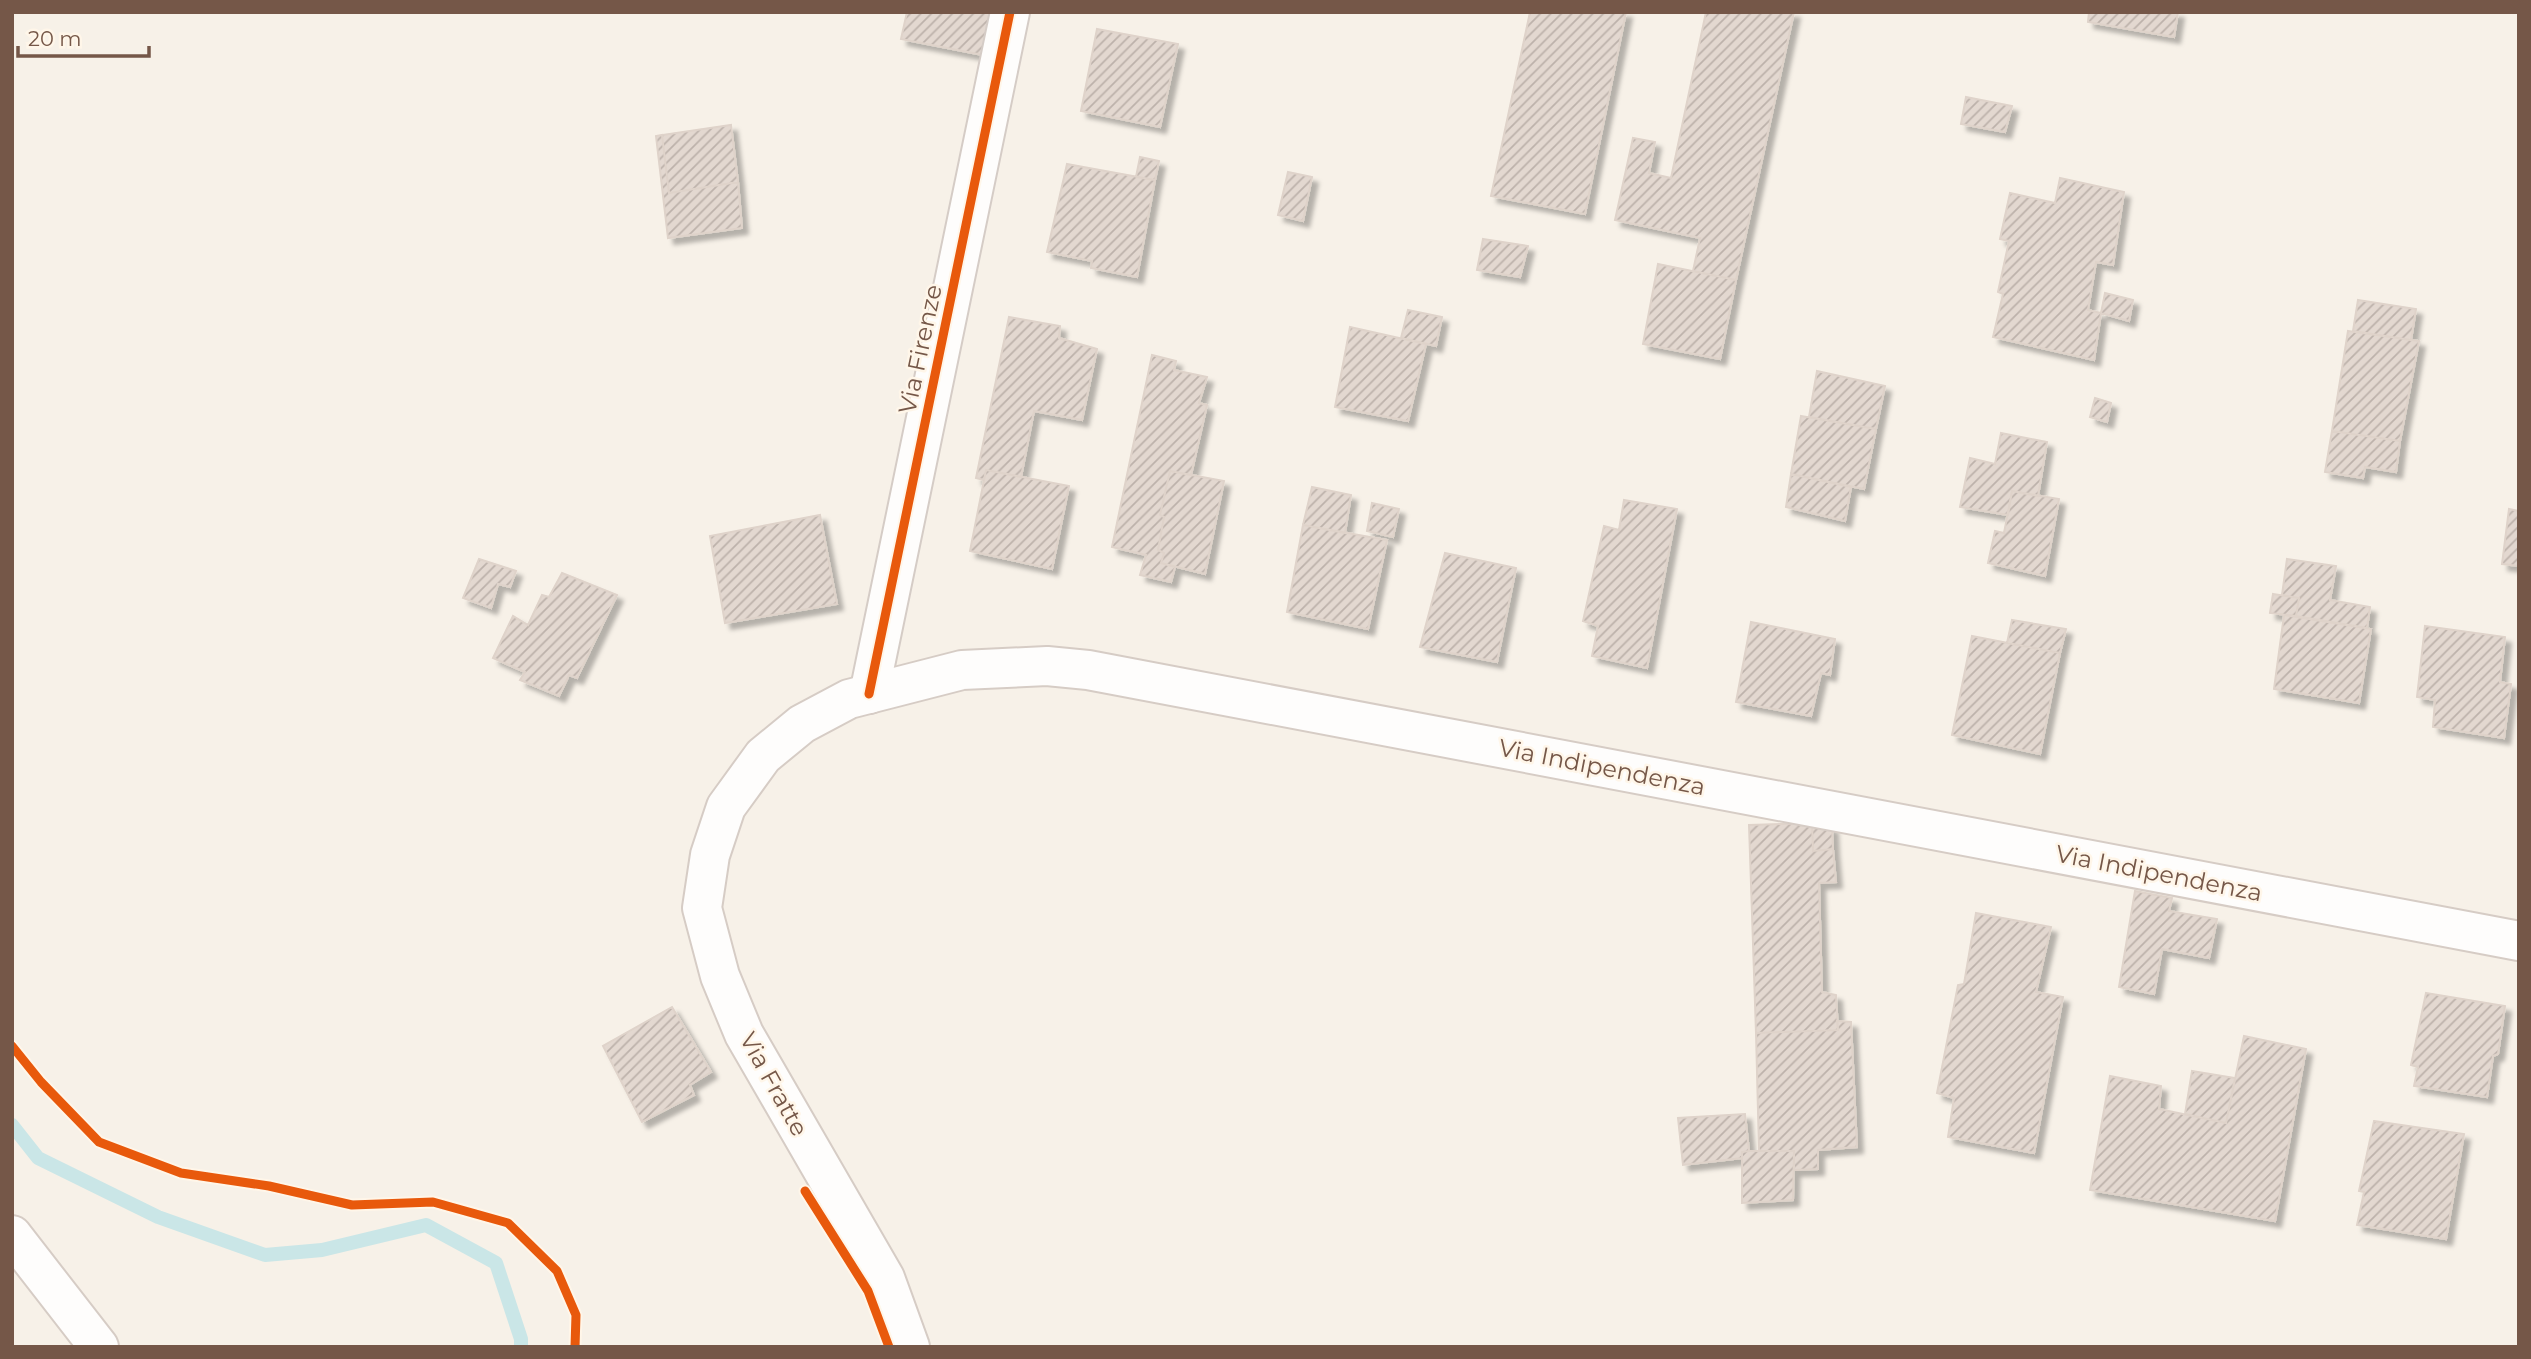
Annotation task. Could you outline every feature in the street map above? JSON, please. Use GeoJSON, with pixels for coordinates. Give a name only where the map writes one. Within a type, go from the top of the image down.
{"type":"FeatureCollection","features":[{"type":"Feature","properties":{"kind":"main road","name":"Via Firenze"},"geometry":{"type":"LineString","coordinates":[[869,694],[1010,12]]}},
{"type":"Feature","properties":{"kind":"main road","name":"Via Indipendenza"},"geometry":{"type":"LineString","coordinates":[[726,807],[763,756],[802,724],[849,699],[962,670],[1048,666],[1088,670],[2519,941]]}},
{"type":"Feature","properties":{"kind":"main road","name":"Via Fratte"},"geometry":{"type":"LineString","coordinates":[[726,807],[710,855],[702,908],[720,976],[744,1034],[885,1278],[910,1347]]}},
{"type":"Feature","properties":{"kind":"main road"},"geometry":{"type":"LineString","coordinates":[[12,1235],[99,1347]]}},
{"type":"Feature","properties":{"kind":"building"},"geometry":{"type":"Polygon","coordinates":[[[907,12],[996,12],[988,56],[901,39],[907,12]]]}},
{"type":"Feature","properties":{"kind":"building"},"geometry":{"type":"Polygon","coordinates":[[[1530,12],[1626,12],[1585,214],[1491,196],[1530,12]]]}},
{"type":"Feature","properties":{"kind":"building"},"geometry":{"type":"Polygon","coordinates":[[[1706,12],[1794,12],[1736,280],[1693,271],[1700,238],[1615,220],[1633,138],[1655,142],[1649,173],[1671,178],[1706,12]]]}},
{"type":"Feature","properties":{"kind":"building"},"geometry":{"type":"Polygon","coordinates":[[[2089,12],[2178,12],[2174,37],[2088,22],[2089,12]]]}},
{"type":"Feature","properties":{"kind":"building"},"geometry":{"type":"Polygon","coordinates":[[[1097,29],[1178,44],[1160,127],[1081,111],[1097,29]]]}},
{"type":"Feature","properties":{"kind":"building"},"geometry":{"type":"Polygon","coordinates":[[[1966,97],[2012,106],[2005,132],[1961,124],[1966,97]]]}},
{"type":"Feature","properties":{"kind":"building"},"geometry":{"type":"Polygon","coordinates":[[[731,125],[738,182],[669,193],[662,135],[731,125]]]}},
{"type":"Feature","properties":{"kind":"building"},"geometry":{"type":"Polygon","coordinates":[[[662,135],[669,193],[738,182],[742,228],[668,238],[656,136],[662,135]]]}},
{"type":"Feature","properties":{"kind":"building"},"geometry":{"type":"Polygon","coordinates":[[[1140,157],[1159,161],[1155,180],[1136,177],[1140,157]]]}},
{"type":"Feature","properties":{"kind":"building"},"geometry":{"type":"Polygon","coordinates":[[[1067,164],[1155,180],[1137,277],[1091,268],[1092,261],[1047,252],[1067,164]]]}},
{"type":"Feature","properties":{"kind":"building"},"geometry":{"type":"Polygon","coordinates":[[[1288,172],[1312,177],[1303,221],[1278,215],[1288,172]]]}},
{"type":"Feature","properties":{"kind":"building"},"geometry":{"type":"Polygon","coordinates":[[[2060,178],[2124,192],[2113,265],[2096,262],[2088,310],[2101,313],[2094,360],[1993,337],[2003,294],[1998,292],[2009,241],[2000,239],[2010,193],[2055,203],[2060,178]]]}},
{"type":"Feature","properties":{"kind":"building"},"geometry":{"type":"Polygon","coordinates":[[[1483,239],[1528,246],[1520,277],[1477,270],[1483,239]]]}},
{"type":"Feature","properties":{"kind":"building"},"geometry":{"type":"Polygon","coordinates":[[[1658,264],[1736,280],[1720,359],[1643,344],[1658,264]]]}},
{"type":"Feature","properties":{"kind":"building"},"geometry":{"type":"Polygon","coordinates":[[[2105,293],[2133,300],[2129,321],[2101,313],[2105,293]]]}},
{"type":"Feature","properties":{"kind":"building"},"geometry":{"type":"Polygon","coordinates":[[[2358,300],[2416,309],[2411,340],[2353,331],[2358,300]]]}},
{"type":"Feature","properties":{"kind":"building"},"geometry":{"type":"Polygon","coordinates":[[[1408,310],[1442,317],[1436,346],[1401,338],[1408,310]]]}},
{"type":"Feature","properties":{"kind":"building"},"geometry":{"type":"Polygon","coordinates":[[[1009,317],[1060,326],[1059,338],[1097,349],[1082,420],[1034,411],[1021,477],[986,470],[984,480],[976,478],[1009,317]]]}},
{"type":"Feature","properties":{"kind":"building"},"geometry":{"type":"Polygon","coordinates":[[[1350,327],[1426,344],[1408,421],[1335,407],[1350,327]]]}},
{"type":"Feature","properties":{"kind":"building"},"geometry":{"type":"Polygon","coordinates":[[[2348,331],[2419,341],[2400,441],[2332,431],[2348,331]]]}},
{"type":"Feature","properties":{"kind":"building"},"geometry":{"type":"Polygon","coordinates":[[[1152,355],[1176,361],[1174,370],[1207,377],[1199,403],[1207,405],[1191,475],[1170,471],[1160,515],[1164,517],[1158,550],[1164,553],[1161,563],[1175,567],[1171,582],[1140,575],[1146,555],[1112,547],[1152,355]]]}},
{"type":"Feature","properties":{"kind":"building"},"geometry":{"type":"Polygon","coordinates":[[[1817,371],[1885,386],[1876,429],[1809,417],[1817,371]]]}},
{"type":"Feature","properties":{"kind":"building"},"geometry":{"type":"Polygon","coordinates":[[[2095,398],[2111,403],[2107,422],[2090,417],[2095,398]]]}},
{"type":"Feature","properties":{"kind":"building"},"geometry":{"type":"Polygon","coordinates":[[[1801,416],[1876,429],[1864,489],[1791,474],[1801,416]]]}},
{"type":"Feature","properties":{"kind":"building"},"geometry":{"type":"Polygon","coordinates":[[[2332,431],[2400,441],[2396,472],[2365,467],[2363,478],[2325,472],[2332,431]]]}},
{"type":"Feature","properties":{"kind":"building"},"geometry":{"type":"Polygon","coordinates":[[[2001,433],[2047,442],[2038,496],[2012,491],[2008,515],[1960,507],[1970,458],[1995,464],[2001,433]]]}},
{"type":"Feature","properties":{"kind":"building"},"geometry":{"type":"Polygon","coordinates":[[[986,470],[1069,486],[1052,569],[970,551],[986,470]]]}},
{"type":"Feature","properties":{"kind":"building"},"geometry":{"type":"Polygon","coordinates":[[[1170,471],[1224,481],[1205,574],[1161,563],[1164,553],[1158,550],[1164,517],[1160,515],[1170,471]]]}},
{"type":"Feature","properties":{"kind":"building"},"geometry":{"type":"Polygon","coordinates":[[[1791,474],[1851,487],[1845,521],[1786,507],[1791,474]]]}},
{"type":"Feature","properties":{"kind":"building"},"geometry":{"type":"Polygon","coordinates":[[[1312,487],[1351,495],[1345,533],[1303,525],[1312,487]]]}},
{"type":"Feature","properties":{"kind":"building"},"geometry":{"type":"Polygon","coordinates":[[[2012,491],[2059,499],[2045,576],[1988,563],[1995,531],[2004,533],[2012,491]]]}},
{"type":"Feature","properties":{"kind":"building"},"geometry":{"type":"Polygon","coordinates":[[[1624,500],[1677,509],[1647,668],[1592,656],[1598,626],[1583,621],[1604,526],[1619,530],[1624,500]]]}},
{"type":"Feature","properties":{"kind":"building"},"geometry":{"type":"Polygon","coordinates":[[[1372,503],[1399,509],[1393,537],[1367,531],[1372,503]]]}},
{"type":"Feature","properties":{"kind":"building"},"geometry":{"type":"Polygon","coordinates":[[[2509,509],[2519,511],[2519,566],[2502,564],[2509,509]]]}},
{"type":"Feature","properties":{"kind":"building"},"geometry":{"type":"Polygon","coordinates":[[[820,515],[837,604],[725,623],[710,536],[820,515]]]}},
{"type":"Feature","properties":{"kind":"building"},"geometry":{"type":"Polygon","coordinates":[[[1303,525],[1387,540],[1368,629],[1287,612],[1303,525]]]}},
{"type":"Feature","properties":{"kind":"building"},"geometry":{"type":"Polygon","coordinates":[[[1445,553],[1516,568],[1497,662],[1420,647],[1445,553]]]}},
{"type":"Feature","properties":{"kind":"building"},"geometry":{"type":"Polygon","coordinates":[[[479,559],[516,571],[510,587],[498,584],[491,608],[463,598],[479,559]]]}},
{"type":"Feature","properties":{"kind":"building"},"geometry":{"type":"Polygon","coordinates":[[[2287,559],[2336,566],[2330,600],[2370,607],[2367,628],[2296,616],[2299,598],[2282,595],[2287,559]]]}},
{"type":"Feature","properties":{"kind":"building"},"geometry":{"type":"Polygon","coordinates":[[[562,573],[617,595],[577,678],[569,675],[559,696],[520,680],[525,672],[493,658],[513,616],[528,625],[542,595],[549,597],[562,573]]]}},
{"type":"Feature","properties":{"kind":"building"},"geometry":{"type":"Polygon","coordinates":[[[2273,594],[2299,598],[2296,616],[2270,613],[2273,594]]]}},
{"type":"Feature","properties":{"kind":"building"},"geometry":{"type":"Polygon","coordinates":[[[2284,615],[2371,629],[2359,703],[2274,689],[2284,615]]]}},
{"type":"Feature","properties":{"kind":"building"},"geometry":{"type":"Polygon","coordinates":[[[2012,620],[2066,629],[2060,653],[2007,643],[2012,620]]]}},
{"type":"Feature","properties":{"kind":"building"},"geometry":{"type":"Polygon","coordinates":[[[1751,622],[1835,639],[1830,675],[1821,673],[1811,716],[1736,702],[1751,622]]]}},
{"type":"Feature","properties":{"kind":"building"},"geometry":{"type":"Polygon","coordinates":[[[2425,626],[2505,637],[2500,682],[2511,684],[2504,738],[2433,727],[2435,700],[2417,697],[2425,626]]]}},
{"type":"Feature","properties":{"kind":"building"},"geometry":{"type":"Polygon","coordinates":[[[1972,636],[2060,653],[2040,754],[1952,735],[1972,636]]]}},
{"type":"Feature","properties":{"kind":"building"},"geometry":{"type":"Polygon","coordinates":[[[1812,823],[1813,851],[1833,849],[1836,882],[1819,883],[1822,992],[1836,995],[1838,1030],[1756,1033],[1749,825],[1812,823]]]}},
{"type":"Feature","properties":{"kind":"building"},"geometry":{"type":"Polygon","coordinates":[[[1812,823],[1832,827],[1833,849],[1813,851],[1812,823]]]}},
{"type":"Feature","properties":{"kind":"building"},"geometry":{"type":"Polygon","coordinates":[[[2135,891],[2172,898],[2169,911],[2217,919],[2209,958],[2162,949],[2154,994],[2119,987],[2135,891]]]}},
{"type":"Feature","properties":{"kind":"building"},"geometry":{"type":"Polygon","coordinates":[[[1976,913],[2051,927],[2036,992],[2063,997],[2034,1153],[1948,1137],[1954,1098],[1937,1093],[1958,985],[1964,984],[1976,913]]]}},
{"type":"Feature","properties":{"kind":"building"},"geometry":{"type":"Polygon","coordinates":[[[2426,993],[2505,1006],[2498,1054],[2493,1056],[2487,1097],[2414,1086],[2418,1067],[2411,1065],[2426,993]]]}},
{"type":"Feature","properties":{"kind":"building"},"geometry":{"type":"Polygon","coordinates":[[[672,1007],[711,1072],[690,1085],[694,1095],[642,1122],[603,1046],[672,1007]]]}},
{"type":"Feature","properties":{"kind":"building"},"geometry":{"type":"Polygon","coordinates":[[[1837,1021],[1851,1022],[1857,1147],[1818,1150],[1818,1169],[1794,1170],[1794,1151],[1759,1151],[1756,1033],[1838,1030],[1837,1021]]]}},
{"type":"Feature","properties":{"kind":"building"},"geometry":{"type":"Polygon","coordinates":[[[2244,1036],[2306,1049],[2275,1221],[2090,1190],[2110,1076],[2161,1086],[2159,1109],[2226,1123],[2244,1036]]]}},
{"type":"Feature","properties":{"kind":"building"},"geometry":{"type":"Polygon","coordinates":[[[2192,1071],[2235,1078],[2226,1123],[2185,1114],[2192,1071]]]}},
{"type":"Feature","properties":{"kind":"building"},"geometry":{"type":"Polygon","coordinates":[[[1745,1114],[1749,1151],[1742,1152],[1742,1158],[1683,1165],[1678,1118],[1745,1114]]]}},
{"type":"Feature","properties":{"kind":"building"},"geometry":{"type":"Polygon","coordinates":[[[2374,1121],[2464,1134],[2446,1239],[2357,1225],[2364,1192],[2359,1191],[2374,1121]]]}},
{"type":"Feature","properties":{"kind":"building"},"geometry":{"type":"Polygon","coordinates":[[[1794,1151],[1793,1200],[1742,1203],[1742,1152],[1794,1151]]]}},
{"type":"Feature","properties":{"kind":"waterway"},"geometry":{"type":"LineString","coordinates":[[12,1125],[38,1158],[158,1217],[265,1255],[322,1250],[426,1225],[496,1263],[521,1339],[521,1347]]}},
{"type":"Feature","properties":{"kind":"cycle path"},"geometry":{"type":"LineString","coordinates":[[869,694],[1010,12]]}},
{"type":"Feature","properties":{"kind":"cycle path"},"geometry":{"type":"LineString","coordinates":[[12,1046],[41,1082],[99,1142],[181,1173],[269,1186],[352,1205],[433,1202],[508,1223],[557,1271],[576,1315],[575,1347]]}},
{"type":"Feature","properties":{"kind":"cycle path"},"geometry":{"type":"LineString","coordinates":[[805,1191],[868,1291],[889,1347]]}}]}
